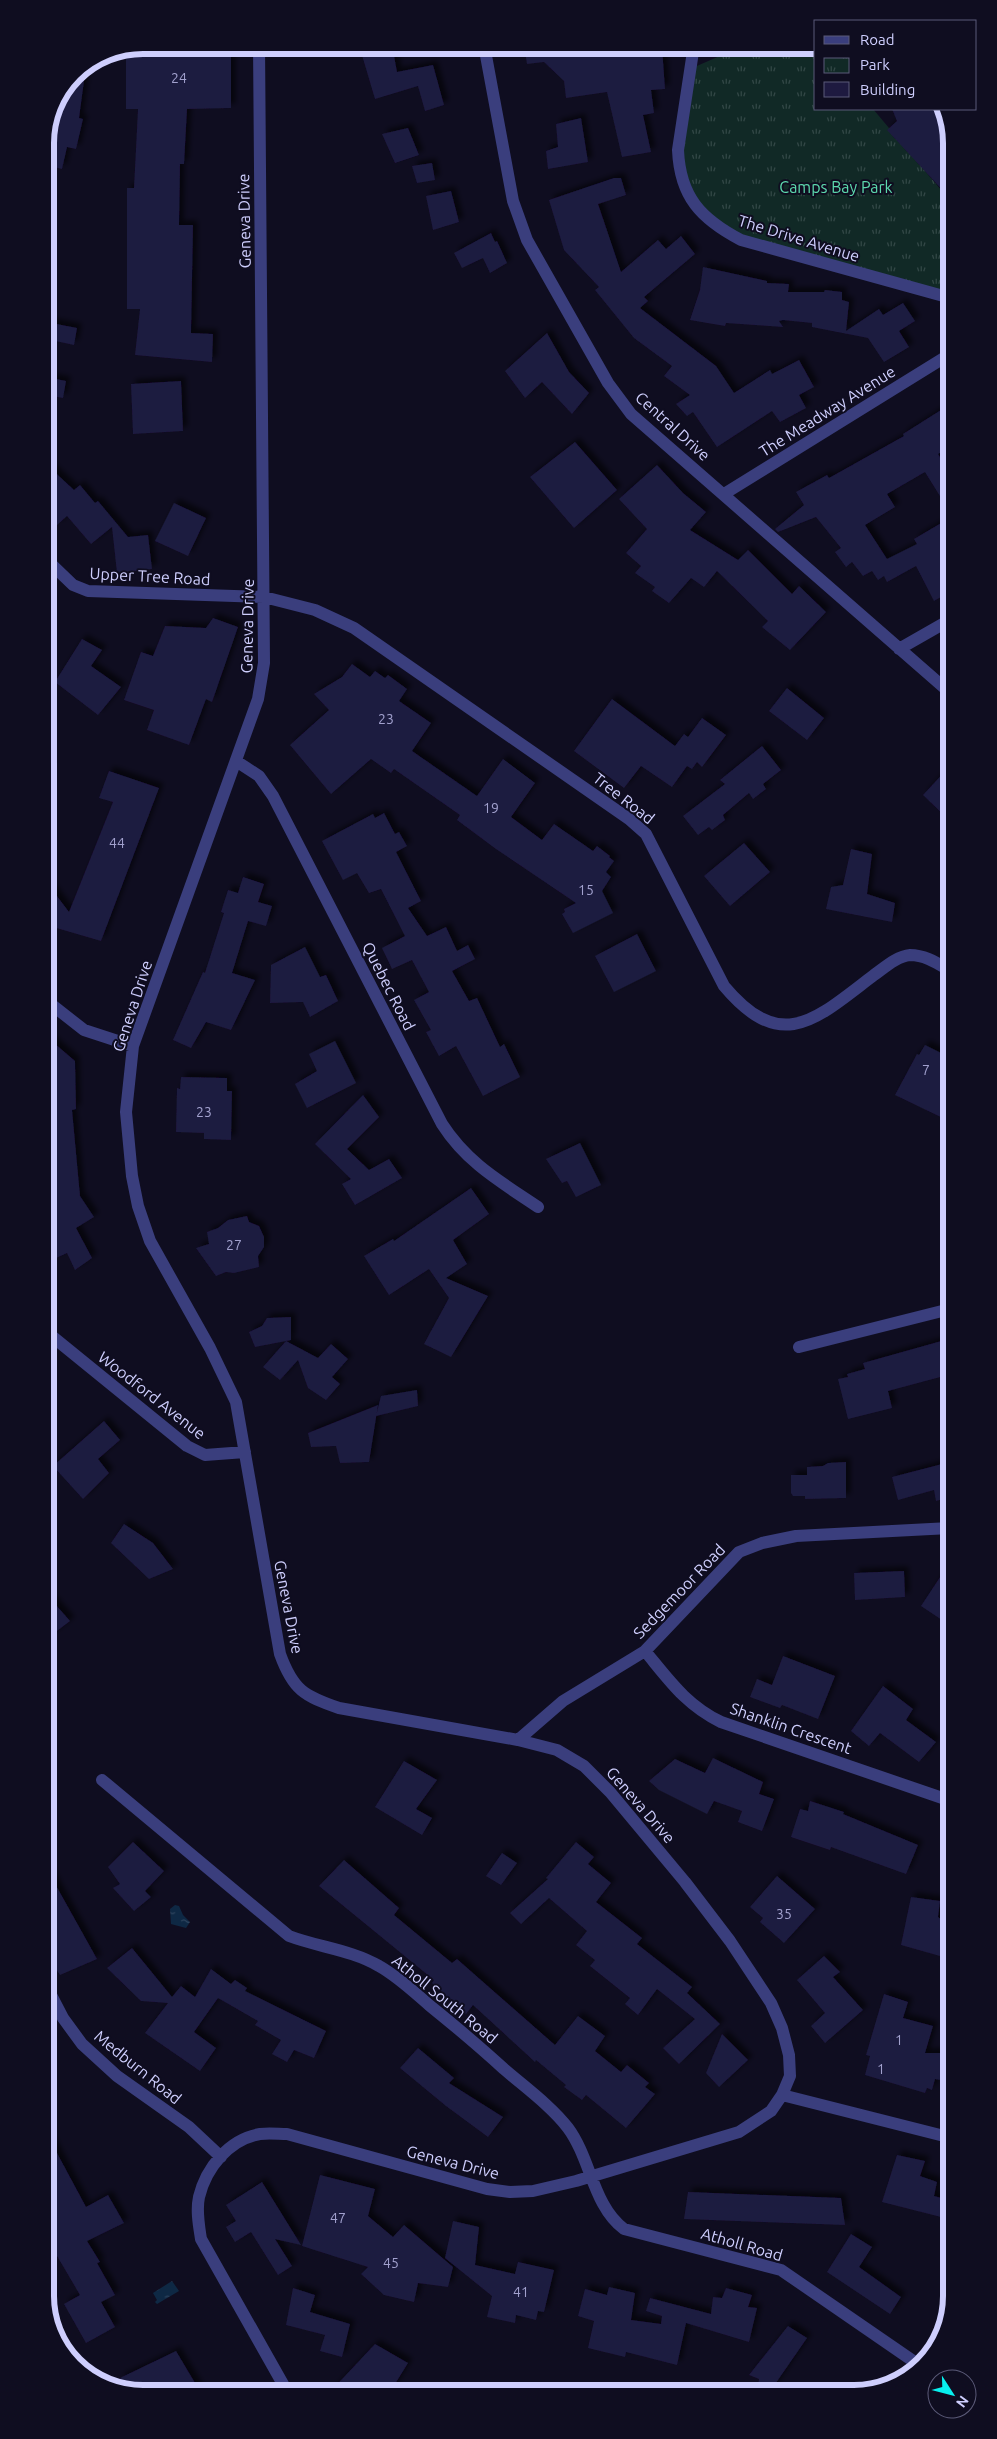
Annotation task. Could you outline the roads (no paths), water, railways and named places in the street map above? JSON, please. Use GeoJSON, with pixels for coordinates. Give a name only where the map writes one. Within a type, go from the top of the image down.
{"type":"FeatureCollection","features":[{"type":"Feature","properties":{"kind":"street","name":"Geneva Drive"},"geometry":{"type":"LineString","coordinates":[[259,54],[265,640],[262,681],[236,761],[133,1046],[126,1112],[132,1176],[138,1206],[150,1241],[236,1402],[280,1654],[288,1676],[300,1690],[317,1700],[339,1708],[518,1740],[557,1750],[584,1766],[617,1799],[686,1882],[730,1941],[771,2003],[782,2028],[789,2055],[790,2076],[782,2095],[771,2112],[739,2132],[591,2176],[533,2191],[510,2192],[488,2189],[287,2134],[260,2134],[240,2141],[221,2157],[208,2174],[199,2198],[198,2217],[201,2240],[283,2385]]}},
{"type":"Feature","properties":{"kind":"street","name":"Central Drive"},"geometry":{"type":"LineString","coordinates":[[486,54],[513,201],[527,240],[608,383],[631,414],[943,687]]}},
{"type":"Feature","properties":{"kind":"street","name":"The Drive Avenue"},"geometry":{"type":"LineString","coordinates":[[693,54],[678,150],[678,167],[690,198],[700,213],[717,228],[741,240],[943,296]]}},
{"type":"Feature","properties":{"kind":"street","name":"The Meadway Avenue"},"geometry":{"type":"LineString","coordinates":[[724,494],[943,359]]}},
{"type":"Feature","properties":{"kind":"street","name":"Upper Tree Road"},"geometry":{"type":"LineString","coordinates":[[54,567],[73,585],[88,591],[264,597]]}},
{"type":"Feature","properties":{"kind":"street","name":"Tree Road"},"geometry":{"type":"LineString","coordinates":[[264,597],[315,610],[354,628],[635,824],[646,834],[657,854],[724,986],[738,1002],[767,1022],[785,1025],[801,1024],[817,1018],[899,958],[909,955],[924,957],[943,967]]}},
{"type":"Feature","properties":{"kind":"street"},"geometry":{"type":"LineString","coordinates":[[899,649],[943,624]]}},
{"type":"Feature","properties":{"kind":"street","name":"Quebec Road"},"geometry":{"type":"LineString","coordinates":[[236,761],[259,776],[273,796],[442,1124],[455,1144],[492,1177],[538,1207]]}},
{"type":"Feature","properties":{"kind":"street"},"geometry":{"type":"LineString","coordinates":[[54,1006],[84,1030],[133,1046]]}},
{"type":"Feature","properties":{"kind":"street"},"geometry":{"type":"LineString","coordinates":[[799,1347],[943,1311]]}},
{"type":"Feature","properties":{"kind":"street","name":"Woodford Avenue"},"geometry":{"type":"LineString","coordinates":[[54,1339],[186,1446],[205,1455],[222,1456],[245,1452]]}},
{"type":"Feature","properties":{"kind":"street","name":"Sedgemoor Road"},"geometry":{"type":"LineString","coordinates":[[518,1740],[563,1701],[645,1651],[739,1552],[796,1536],[943,1528]]}},
{"type":"Feature","properties":{"kind":"street","name":"Shanklin Crescent"},"geometry":{"type":"LineString","coordinates":[[645,1651],[684,1698],[701,1712],[721,1722],[943,1798]]}},
{"type":"Feature","properties":{"kind":"street","name":"Atholl South Road"},"geometry":{"type":"LineString","coordinates":[[102,1780],[289,1936],[315,1946],[352,1954],[377,1965],[395,1976],[556,2114],[576,2141],[591,2176]]}},
{"type":"Feature","properties":{"kind":"street","name":"Medburn Road"},"geometry":{"type":"LineString","coordinates":[[54,2001],[63,2018],[82,2044],[118,2076],[189,2127],[221,2157]]}},
{"type":"Feature","properties":{"kind":"street"},"geometry":{"type":"LineString","coordinates":[[782,2095],[943,2136]]}},
{"type":"Feature","properties":{"kind":"street","name":"Atholl Road"},"geometry":{"type":"LineString","coordinates":[[591,2176],[609,2216],[624,2229],[781,2270],[914,2362]]}},
{"type":"Feature","properties":{"kind":"water"},"geometry":{"type":"Polygon","coordinates":[[[175,1905],[179,1906],[183,1915],[190,1922],[186,1928],[171,1924],[170,1909],[175,1905]]]}},
{"type":"Feature","properties":{"kind":"water"},"geometry":{"type":"Polygon","coordinates":[[[172,2281],[179,2291],[157,2304],[153,2293],[172,2281]]]}},
{"type":"Feature","properties":{"kind":"park label","name":"Camps Bay Park"},"geometry":{"type":"Point","coordinates":[836,187]}}]}
